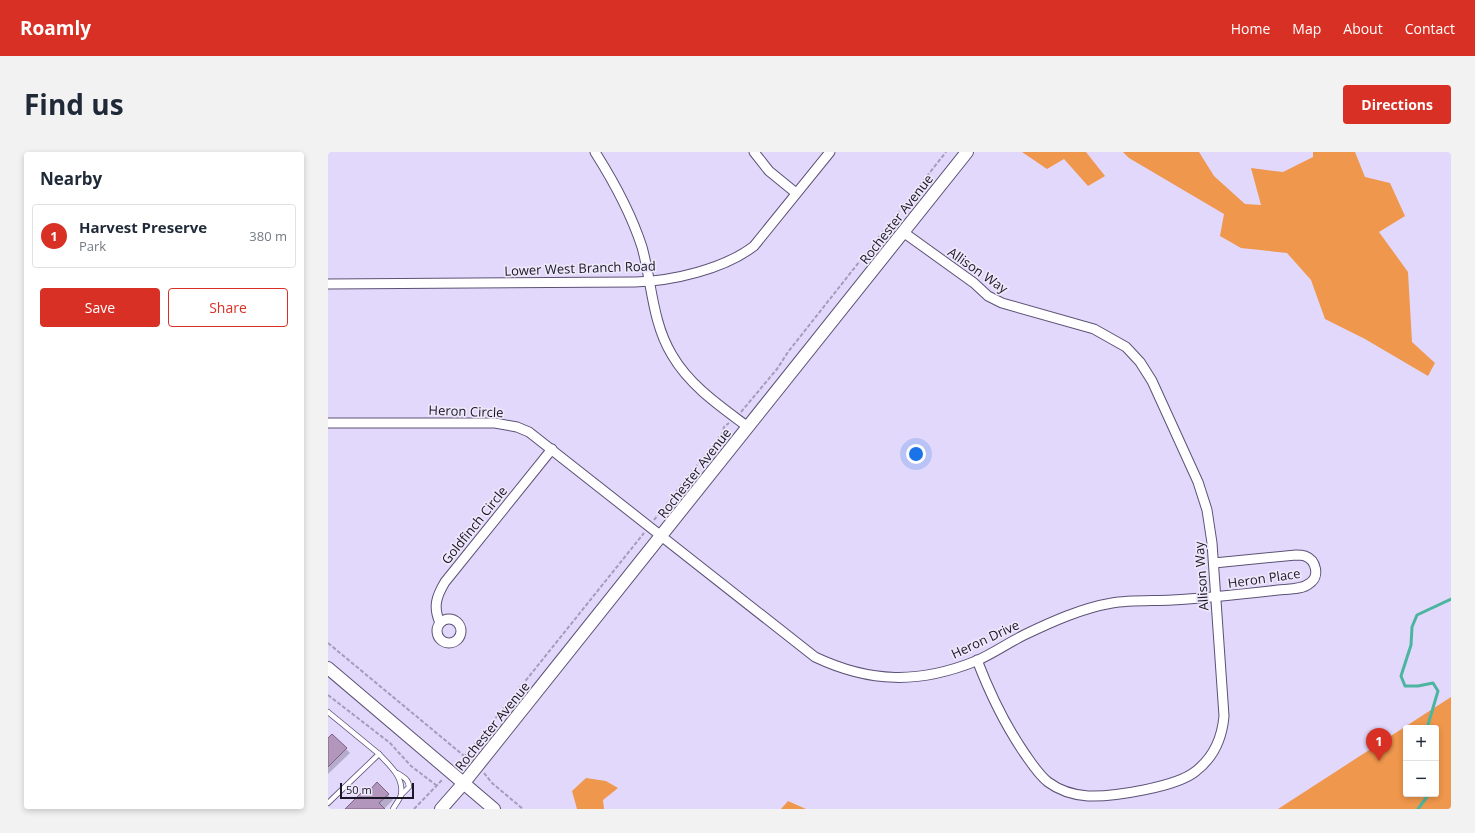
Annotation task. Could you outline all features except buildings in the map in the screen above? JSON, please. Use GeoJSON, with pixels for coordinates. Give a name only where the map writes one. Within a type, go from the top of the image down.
{"type":"FeatureCollection","features":[{"type":"Feature","properties":{"kind":"main road","name":"Rochester Avenue"},"geometry":{"type":"LineString","coordinates":[[441,809],[477,767],[662,536],[967,152]]}},
{"type":"Feature","properties":{"kind":"main road"},"geometry":{"type":"LineString","coordinates":[[328,668],[494,809]]}},
{"type":"Feature","properties":{"kind":"street"},"geometry":{"type":"LineString","coordinates":[[595,152],[614,182],[630,214],[642,247],[658,322],[662,335],[672,354],[694,384],[748,427]]}},
{"type":"Feature","properties":{"kind":"street"},"geometry":{"type":"LineString","coordinates":[[754,152],[769,171],[796,194]]}},
{"type":"Feature","properties":{"kind":"street","name":"Lower West Branch Road"},"geometry":{"type":"LineString","coordinates":[[328,284],[650,282],[694,272],[742,255],[754,246],[830,152]]}},
{"type":"Feature","properties":{"kind":"street","name":"Allison Way"},"geometry":{"type":"LineString","coordinates":[[903,232],[974,283],[988,296],[1002,303],[1094,329],[1126,347],[1140,362],[1152,381],[1198,482],[1207,510],[1214,563],[1224,716],[1223,732],[1218,745],[1204,765],[1195,772],[1174,783],[1112,796],[1087,796],[1065,792],[1048,782],[1034,768],[1009,731],[992,698],[977,660]]}},
{"type":"Feature","properties":{"kind":"street","name":"Heron Circle"},"geometry":{"type":"LineString","coordinates":[[328,423],[495,423],[517,427],[528,432],[552,449],[662,536]]}},
{"type":"Feature","properties":{"kind":"street","name":"Goldfinch Circle"},"geometry":{"type":"LineString","coordinates":[[440,623],[436,614],[435,604],[437,596],[445,582],[552,449]]}},
{"type":"Feature","properties":{"kind":"street","name":"Heron Drive"},"geometry":{"type":"LineString","coordinates":[[662,536],[790,639],[815,657],[832,665],[876,677],[901,678],[927,675],[952,669],[977,660],[1025,635],[1074,614],[1113,602],[1216,598]]}},
{"type":"Feature","properties":{"kind":"street","name":"Heron Place"},"geometry":{"type":"LineString","coordinates":[[1214,563],[1296,555],[1305,556],[1311,560],[1316,571],[1315,578],[1305,586],[1216,598]]}},
{"type":"Feature","properties":{"kind":"lane"},"geometry":{"type":"LineString","coordinates":[[328,712],[379,754],[397,773],[404,777],[409,784],[409,788],[401,795],[393,809]]}},
{"type":"Feature","properties":{"kind":"lane"},"geometry":{"type":"LineString","coordinates":[[328,803],[379,754]]}},
{"type":"Feature","properties":{"kind":"lane"},"geometry":{"type":"LineString","coordinates":[[397,773],[401,795]]}},
{"type":"Feature","properties":{"kind":"path"},"geometry":{"type":"LineString","coordinates":[[465,758],[650,526],[723,432],[724,427],[736,418],[777,369],[788,352],[946,152]]}},
{"type":"Feature","properties":{"kind":"path"},"geometry":{"type":"LineString","coordinates":[[328,643],[486,774],[492,783],[523,809]]}},
{"type":"Feature","properties":{"kind":"path"},"geometry":{"type":"LineString","coordinates":[[328,695],[390,744],[412,766],[436,785],[414,809]]}},
{"type":"Feature","properties":{"kind":"shaded area"},"geometry":{"type":"Polygon","coordinates":[[[1022,152],[1086,152],[1105,176],[1088,186],[1064,159],[1047,169],[1022,152]]]}},
{"type":"Feature","properties":{"kind":"shaded area"},"geometry":{"type":"Polygon","coordinates":[[[1123,152],[1199,152],[1214,176],[1245,204],[1261,205],[1251,168],[1283,172],[1313,157],[1313,152],[1355,152],[1365,177],[1390,183],[1405,216],[1379,232],[1408,272],[1412,342],[1435,363],[1428,376],[1365,339],[1325,319],[1311,280],[1287,253],[1241,248],[1220,236],[1224,214],[1129,158],[1123,152]]]}},
{"type":"Feature","properties":{"kind":"shaded area"},"geometry":{"type":"Polygon","coordinates":[[[1451,697],[1451,809],[1278,809],[1403,728],[1403,797],[1439,797],[1439,725],[1408,725],[1451,697]]]}},
{"type":"Feature","properties":{"kind":"shaded area"},"geometry":{"type":"Polygon","coordinates":[[[586,778],[606,781],[618,788],[603,800],[604,809],[577,809],[572,791],[586,778]]]}},
{"type":"Feature","properties":{"kind":"shaded area"},"geometry":{"type":"Polygon","coordinates":[[[788,801],[806,809],[781,809],[788,801]]]}},
{"type":"Feature","properties":{"kind":"waterway"},"geometry":{"type":"LineString","coordinates":[[1428,725],[1438,691],[1433,683],[1418,686],[1405,686],[1401,676],[1411,645],[1412,627],[1417,615],[1451,599]]}},
{"type":"Feature","properties":{"kind":"waterway"},"geometry":{"type":"LineString","coordinates":[[1418,809],[1427,797]]}},
{"type":"Feature","properties":{"kind":"place","name":"Harvest Preserve"},"geometry":{"type":"Point","coordinates":[1379,761]}}]}
